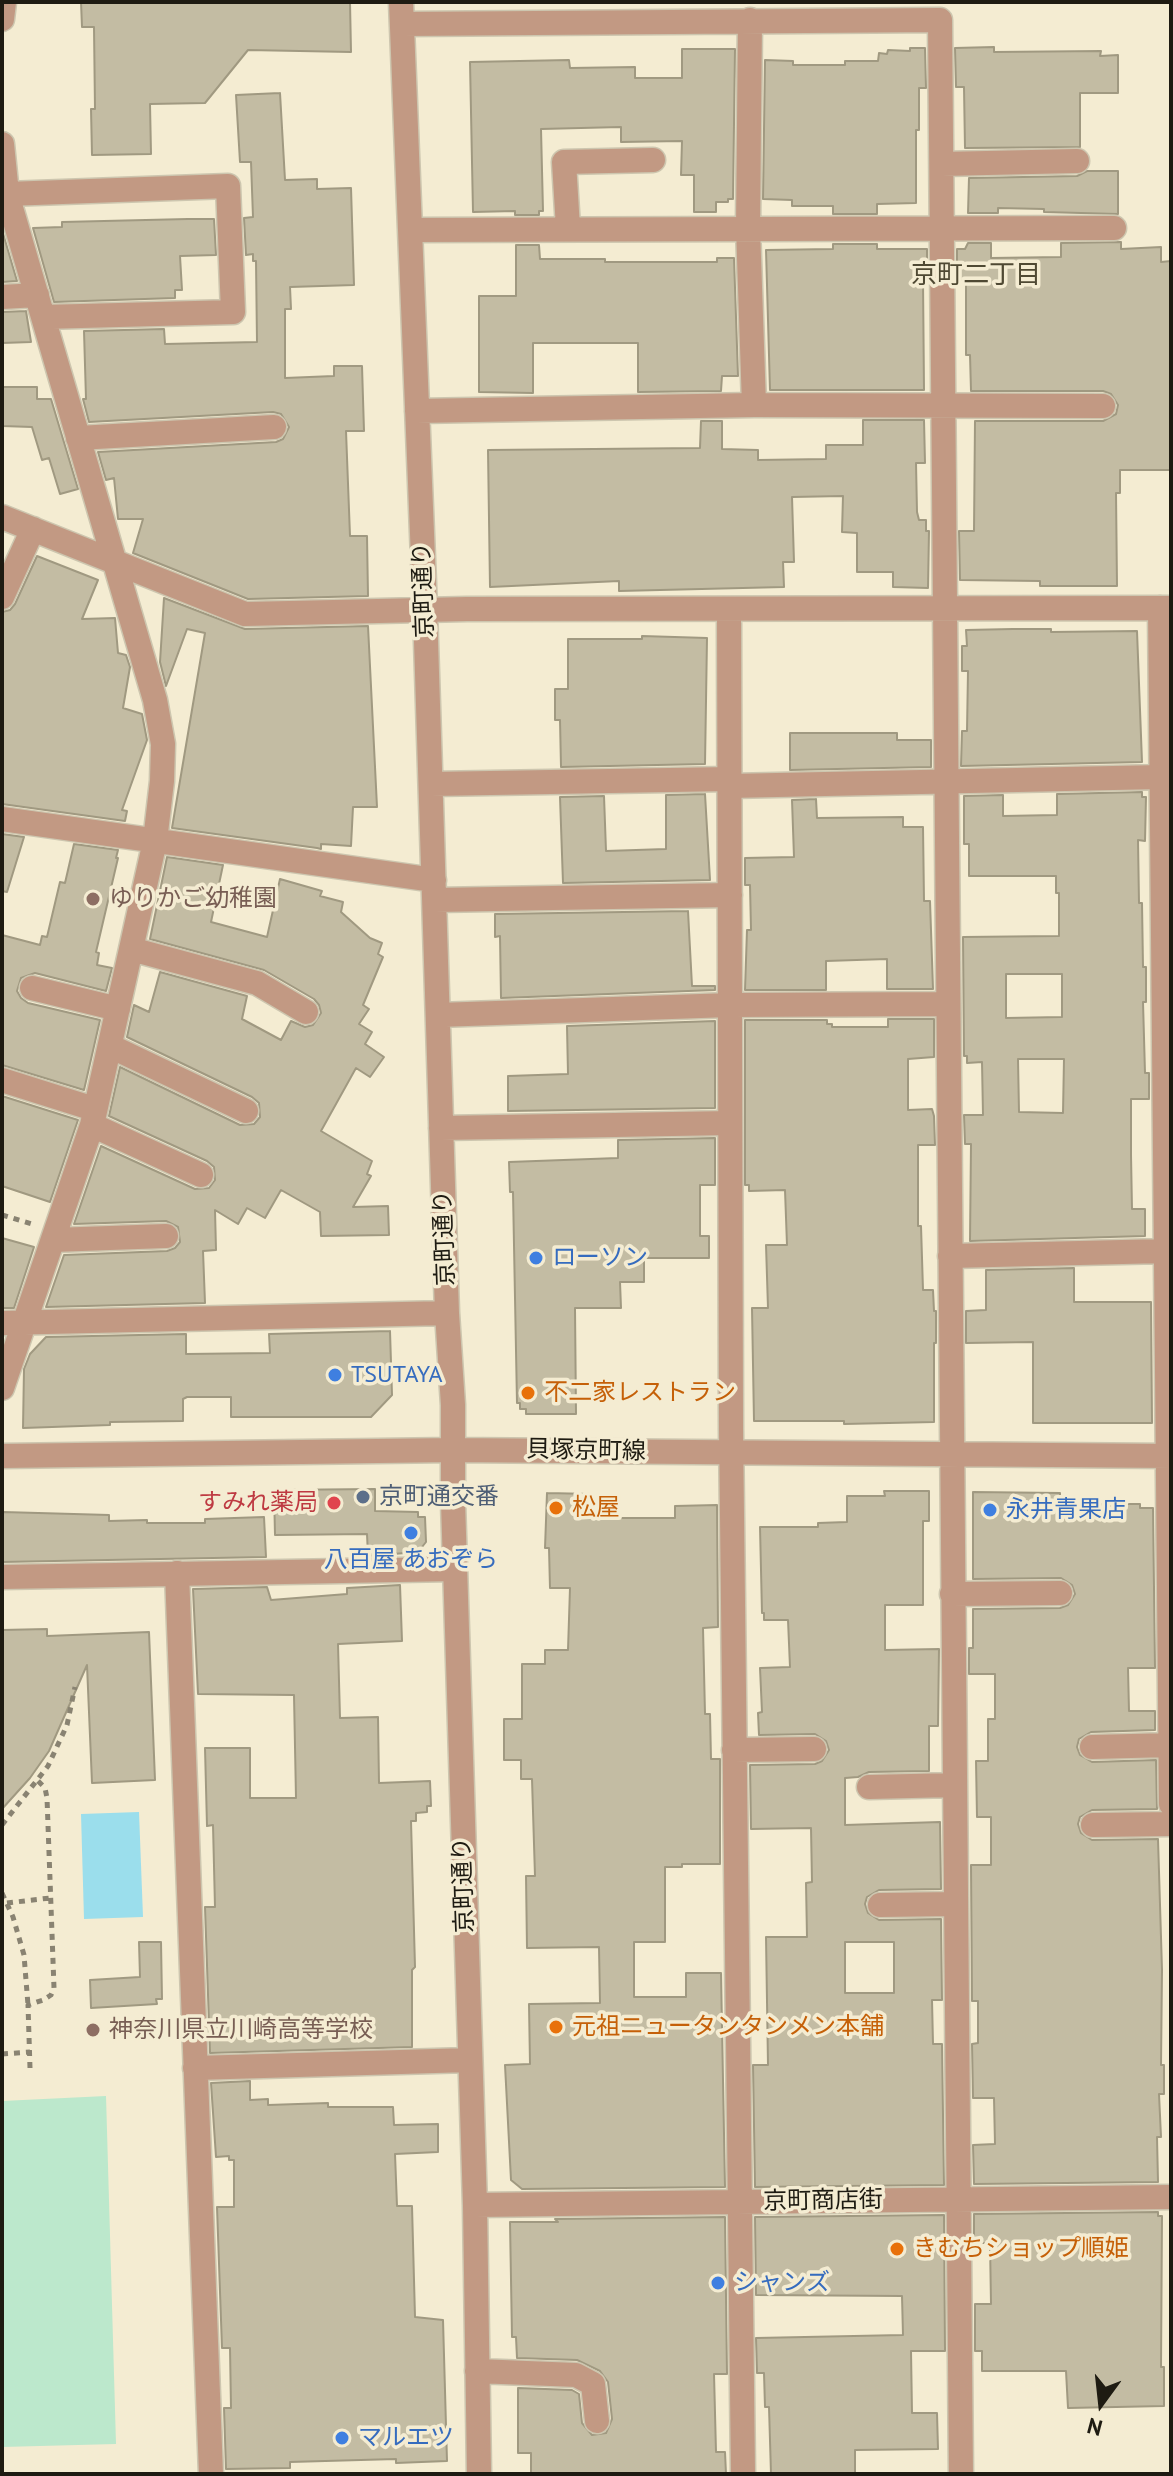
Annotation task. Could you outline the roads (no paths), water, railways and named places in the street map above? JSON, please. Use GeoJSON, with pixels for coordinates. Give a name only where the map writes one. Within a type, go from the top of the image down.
{"type":"FeatureCollection","features":[{"type":"Feature","properties":{"kind":"street"},"geometry":{"type":"LineString","coordinates":[[2,19],[4,2]]}},
{"type":"Feature","properties":{"kind":"street"},"geometry":{"type":"LineString","coordinates":[[401,13],[478,25],[940,20],[961,2474]]}},
{"type":"Feature","properties":{"kind":"street","name":"京町通り"},"geometry":{"type":"LineString","coordinates":[[401,13],[425,609],[447,1313],[453,1405],[455,1569],[475,2205],[479,2474]]}},
{"type":"Feature","properties":{"kind":"street"},"geometry":{"type":"LineString","coordinates":[[750,20],[748,228],[754,405]]}},
{"type":"Feature","properties":{"kind":"street"},"geometry":{"type":"LineString","coordinates":[[2,144],[7,194],[161,724],[162,781],[155,841],[93,1117],[53,1240],[13,1322],[2,1388]]}},
{"type":"Feature","properties":{"kind":"street"},"geometry":{"type":"LineString","coordinates":[[568,228],[564,162],[653,160]]}},
{"type":"Feature","properties":{"kind":"street"},"geometry":{"type":"LineString","coordinates":[[942,164],[1077,161]]}},
{"type":"Feature","properties":{"kind":"street"},"geometry":{"type":"LineString","coordinates":[[2,297],[40,306],[233,312],[228,186],[7,194]]}},
{"type":"Feature","properties":{"kind":"street"},"geometry":{"type":"LineString","coordinates":[[410,230],[1114,228]]}},
{"type":"Feature","properties":{"kind":"street"},"geometry":{"type":"LineString","coordinates":[[417,411],[754,405],[1103,406]]}},
{"type":"Feature","properties":{"kind":"street"},"geometry":{"type":"LineString","coordinates":[[78,438],[274,427]]}},
{"type":"Feature","properties":{"kind":"street"},"geometry":{"type":"LineString","coordinates":[[2,517],[245,614],[425,609],[1166,608],[1161,777],[1171,1804]]}},
{"type":"Feature","properties":{"kind":"street"},"geometry":{"type":"LineString","coordinates":[[2,597],[33,529]]}},
{"type":"Feature","properties":{"kind":"street"},"geometry":{"type":"LineString","coordinates":[[729,609],[731,1452],[743,2474]]}},
{"type":"Feature","properties":{"kind":"street"},"geometry":{"type":"LineString","coordinates":[[431,784],[947,782],[1161,777]]}},
{"type":"Feature","properties":{"kind":"street"},"geometry":{"type":"LineString","coordinates":[[2,819],[155,841],[434,890],[730,895]]}},
{"type":"Feature","properties":{"kind":"street"},"geometry":{"type":"LineString","coordinates":[[131,949],[257,983],[306,1012]]}},
{"type":"Feature","properties":{"kind":"street"},"geometry":{"type":"LineString","coordinates":[[32,988],[118,1009]]}},
{"type":"Feature","properties":{"kind":"street"},"geometry":{"type":"LineString","coordinates":[[438,1015],[730,1005],[948,1004]]}},
{"type":"Feature","properties":{"kind":"street"},"geometry":{"type":"LineString","coordinates":[[110,1046],[246,1111]]}},
{"type":"Feature","properties":{"kind":"street"},"geometry":{"type":"LineString","coordinates":[[2,1080],[93,1117],[201,1175]]}},
{"type":"Feature","properties":{"kind":"street"},"geometry":{"type":"LineString","coordinates":[[441,1128],[730,1123]]}},
{"type":"Feature","properties":{"kind":"street"},"geometry":{"type":"LineString","coordinates":[[53,1240],[166,1236]]}},
{"type":"Feature","properties":{"kind":"street"},"geometry":{"type":"LineString","coordinates":[[950,1256],[1165,1251]]}},
{"type":"Feature","properties":{"kind":"street"},"geometry":{"type":"LineString","coordinates":[[13,1322],[447,1313]]}},
{"type":"Feature","properties":{"kind":"street","name":"貝塚京町線"},"geometry":{"type":"LineString","coordinates":[[2,1456],[452,1450],[1169,1456]]}},
{"type":"Feature","properties":{"kind":"street"},"geometry":{"type":"LineString","coordinates":[[2,1577],[455,1569]]}},
{"type":"Feature","properties":{"kind":"street"},"geometry":{"type":"LineString","coordinates":[[177,1573],[211,2474]]}},
{"type":"Feature","properties":{"kind":"street"},"geometry":{"type":"LineString","coordinates":[[952,1594],[1060,1593]]}},
{"type":"Feature","properties":{"kind":"street"},"geometry":{"type":"LineString","coordinates":[[1092,1747],[1170,1745]]}},
{"type":"Feature","properties":{"kind":"street"},"geometry":{"type":"LineString","coordinates":[[734,1750],[814,1749]]}},
{"type":"Feature","properties":{"kind":"street"},"geometry":{"type":"LineString","coordinates":[[869,1787],[954,1785]]}},
{"type":"Feature","properties":{"kind":"street"},"geometry":{"type":"LineString","coordinates":[[1093,1825],[1171,1824]]}},
{"type":"Feature","properties":{"kind":"street"},"geometry":{"type":"LineString","coordinates":[[880,1905],[955,1904]]}},
{"type":"Feature","properties":{"kind":"street"},"geometry":{"type":"LineString","coordinates":[[195,2068],[469,2060]]}},
{"type":"Feature","properties":{"kind":"street","name":"京町商店街"},"geometry":{"type":"LineString","coordinates":[[475,2205],[1171,2197]]}},
{"type":"Feature","properties":{"kind":"street"},"geometry":{"type":"LineString","coordinates":[[477,2371],[576,2375],[593,2384],[597,2421]]}},
{"type":"Feature","properties":{"kind":"water"},"geometry":{"type":"Polygon","coordinates":[[[139,1812],[143,1917],[84,1919],[81,1814],[139,1812]]]}},
{"type":"Feature","properties":{"kind":"place","name":"ゆりかご幼稚園"},"geometry":{"type":"Point","coordinates":[93,899]}},
{"type":"Feature","properties":{"kind":"place","name":"ローソン"},"geometry":{"type":"Point","coordinates":[536,1258]}},
{"type":"Feature","properties":{"kind":"place","name":"TSUTAYA"},"geometry":{"type":"Point","coordinates":[335,1375]}},
{"type":"Feature","properties":{"kind":"place","name":"不二家レストラン"},"geometry":{"type":"Point","coordinates":[528,1393]}},
{"type":"Feature","properties":{"kind":"place","name":"京町通交番"},"geometry":{"type":"Point","coordinates":[363,1497]}},
{"type":"Feature","properties":{"kind":"place","name":"すみれ薬局"},"geometry":{"type":"Point","coordinates":[334,1503]}},
{"type":"Feature","properties":{"kind":"place","name":"松屋"},"geometry":{"type":"Point","coordinates":[556,1508]}},
{"type":"Feature","properties":{"kind":"place","name":"永井青果店"},"geometry":{"type":"Point","coordinates":[990,1510]}},
{"type":"Feature","properties":{"kind":"place","name":"八百屋 あおぞら"},"geometry":{"type":"Point","coordinates":[411,1533]}},
{"type":"Feature","properties":{"kind":"place","name":"元祖ニュータンタンメン本舗"},"geometry":{"type":"Point","coordinates":[556,2027]}},
{"type":"Feature","properties":{"kind":"place","name":"神奈川県立川崎高等学校"},"geometry":{"type":"Point","coordinates":[93,2030]}},
{"type":"Feature","properties":{"kind":"place","name":"きむちショップ順姫"},"geometry":{"type":"Point","coordinates":[897,2249]}},
{"type":"Feature","properties":{"kind":"place","name":"シャンズ"},"geometry":{"type":"Point","coordinates":[718,2283]}},
{"type":"Feature","properties":{"kind":"place","name":"マルエツ"},"geometry":{"type":"Point","coordinates":[342,2438]}},
{"type":"Feature","properties":{"kind":"district","name":"京町二丁目"},"geometry":{"type":"Point","coordinates":[976,276]}}]}
